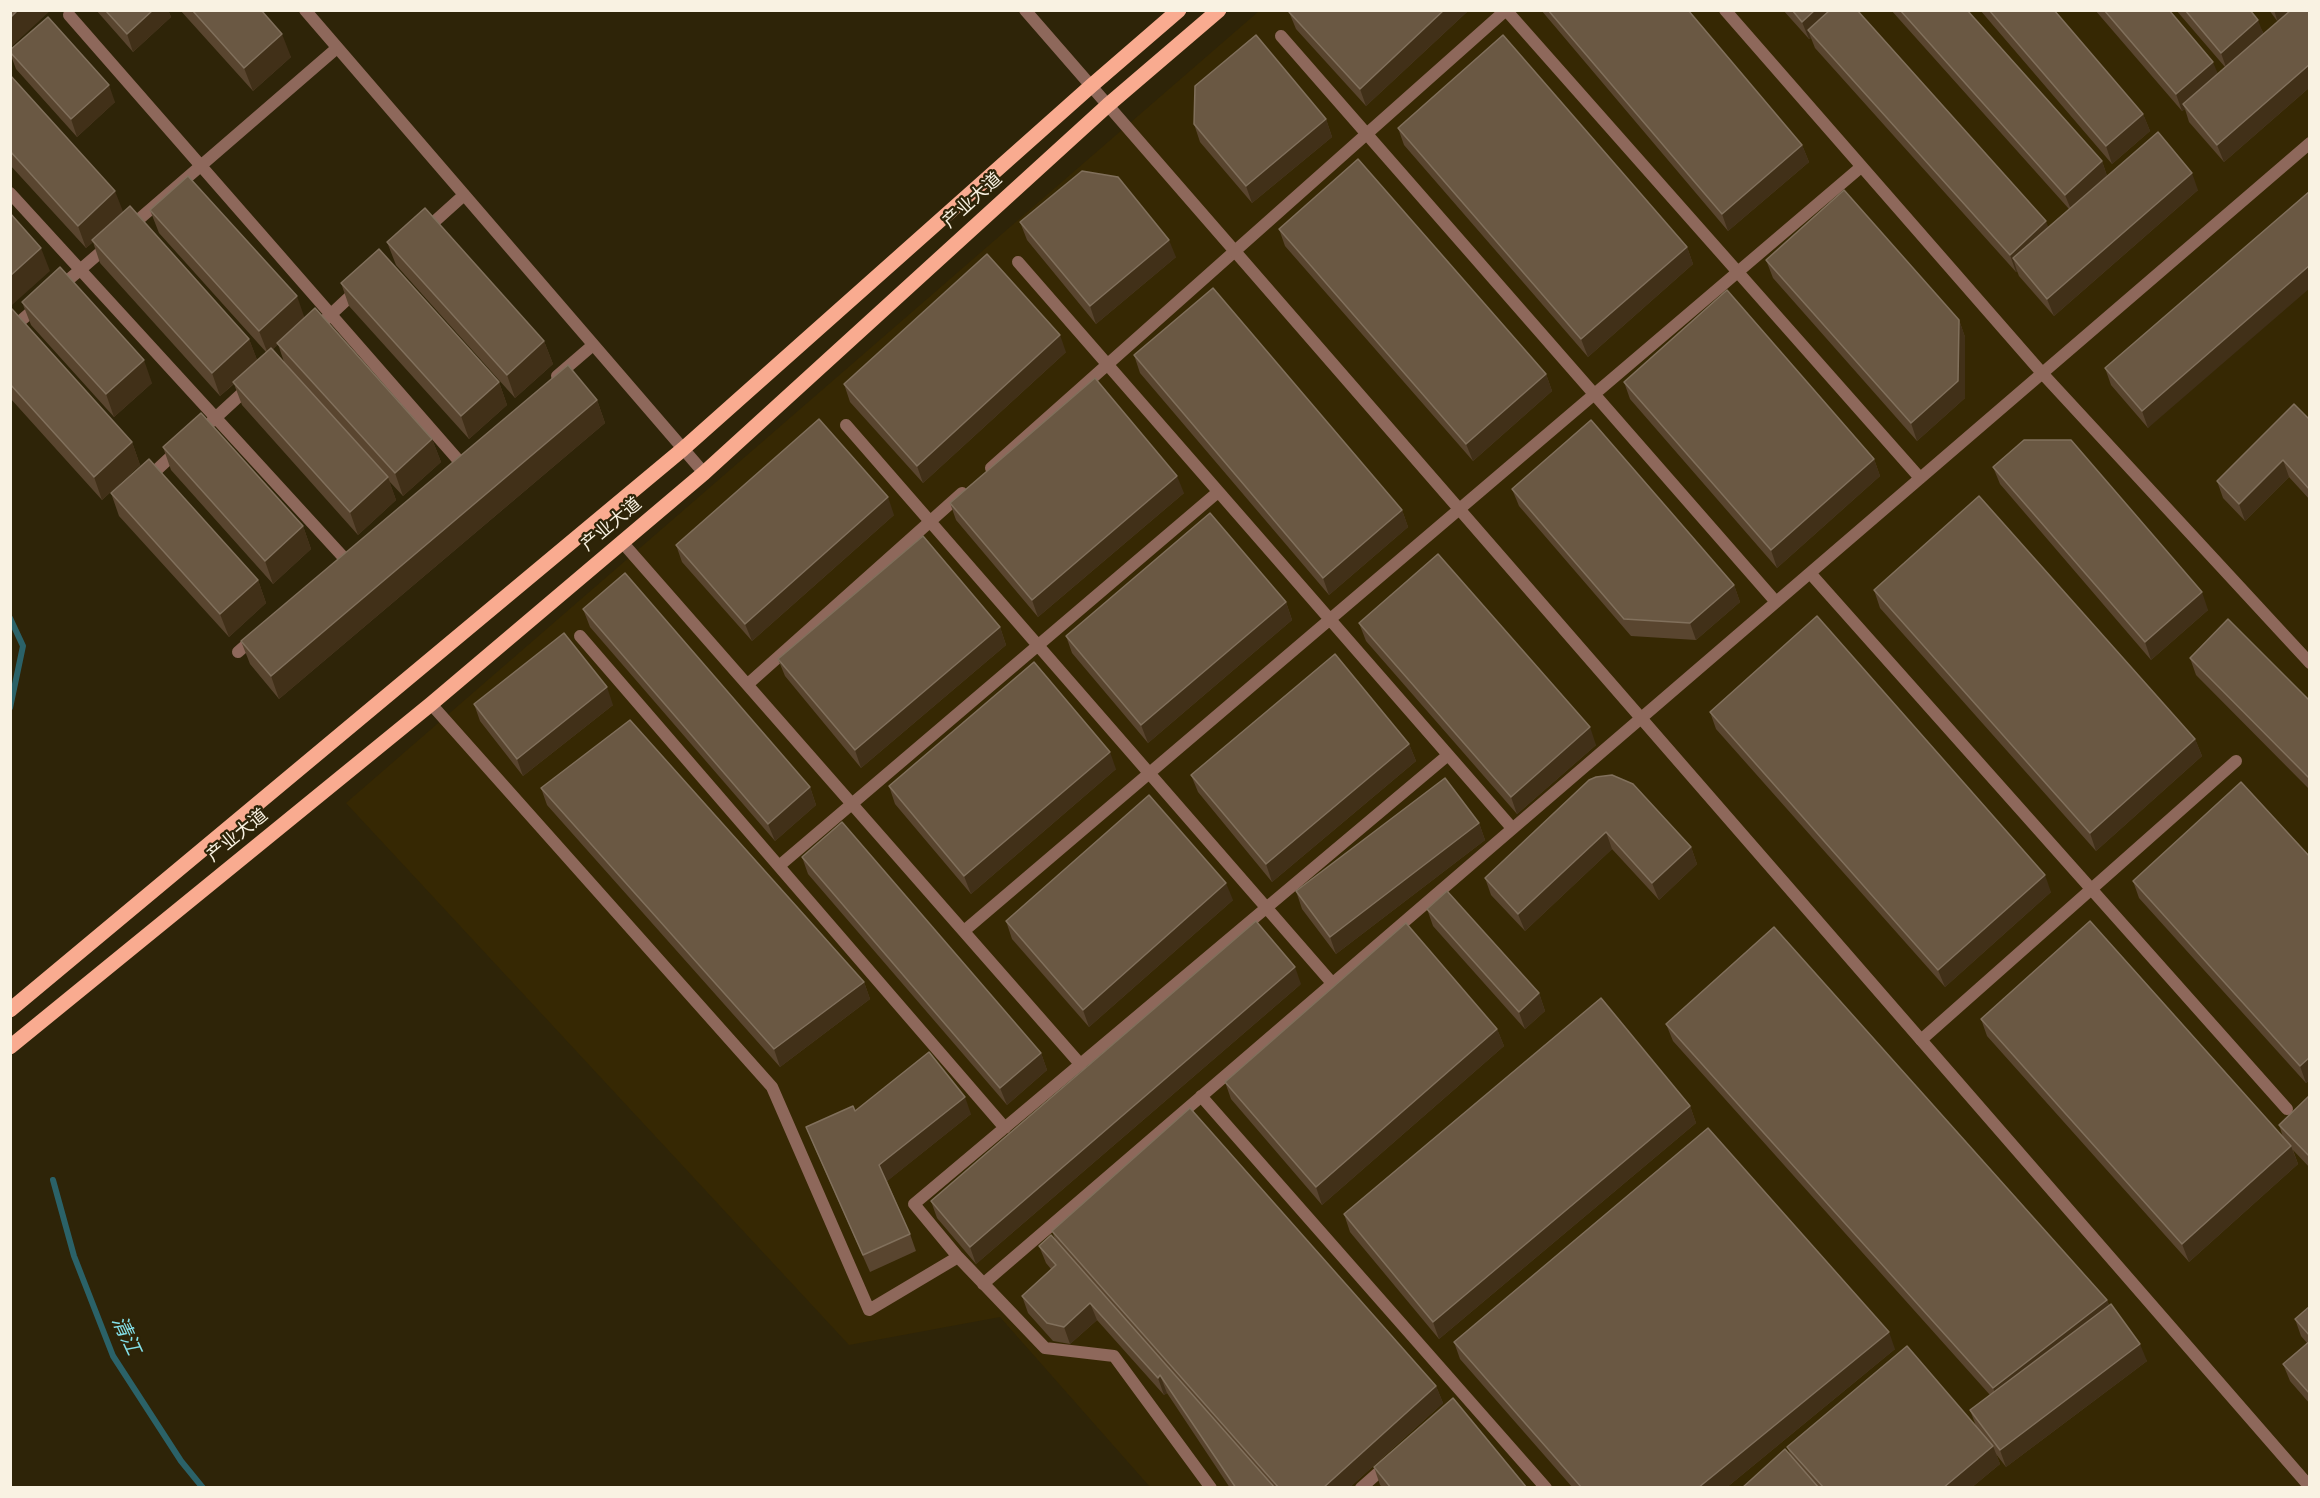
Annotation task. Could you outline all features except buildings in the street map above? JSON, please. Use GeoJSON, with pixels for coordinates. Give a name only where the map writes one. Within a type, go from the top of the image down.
{"type":"FeatureCollection","features":[{"type":"Feature","properties":{"kind":"main road","name":"产业大道"},"geometry":{"type":"LineString","coordinates":[[10,1010],[683,448],[1179,10]]}},
{"type":"Feature","properties":{"kind":"main road","name":"产业大道"},"geometry":{"type":"LineString","coordinates":[[10,1047],[431,704],[704,473],[1108,105],[1219,10]]}},
{"type":"Feature","properties":{"kind":"street"},"geometry":{"type":"LineString","coordinates":[[305,10],[704,473]]}},
{"type":"Feature","properties":{"kind":"street"},"geometry":{"type":"LineString","coordinates":[[1025,10],[2310,1487]]}},
{"type":"Feature","properties":{"kind":"street"},"geometry":{"type":"LineString","coordinates":[[748,684],[1506,10],[1920,478]]}},
{"type":"Feature","properties":{"kind":"street"},"geometry":{"type":"LineString","coordinates":[[1725,10],[2042,373],[2310,663]]}},
{"type":"Feature","properties":{"kind":"street"},"geometry":{"type":"LineString","coordinates":[[69,15],[459,461]]}},
{"type":"Feature","properties":{"kind":"street"},"geometry":{"type":"LineString","coordinates":[[1281,36],[1776,602]]}},
{"type":"Feature","properties":{"kind":"street"},"geometry":{"type":"LineString","coordinates":[[10,330],[337,48]]}},
{"type":"Feature","properties":{"kind":"street"},"geometry":{"type":"LineString","coordinates":[[984,1284],[2310,143]]}},
{"type":"Feature","properties":{"kind":"street"},"geometry":{"type":"LineString","coordinates":[[964,931],[1861,167]]}},
{"type":"Feature","properties":{"kind":"street"},"geometry":{"type":"LineString","coordinates":[[10,193],[345,559]]}},
{"type":"Feature","properties":{"kind":"street"},"geometry":{"type":"LineString","coordinates":[[411,243],[464,195]]}},
{"type":"Feature","properties":{"kind":"street"},"geometry":{"type":"LineString","coordinates":[[1018,262],[1512,828]]}},
{"type":"Feature","properties":{"kind":"street"},"geometry":{"type":"LineString","coordinates":[[313,330],[366,282]]}},
{"type":"Feature","properties":{"kind":"street"},"geometry":{"type":"LineString","coordinates":[[549,383],[593,345]]}},
{"type":"Feature","properties":{"kind":"street"},"geometry":{"type":"LineString","coordinates":[[134,490],[260,378]]}},
{"type":"Feature","properties":{"kind":"street"},"geometry":{"type":"LineString","coordinates":[[846,425],[1332,983]]}},
{"type":"Feature","properties":{"kind":"street"},"geometry":{"type":"LineString","coordinates":[[779,866],[1218,492]]}},
{"type":"Feature","properties":{"kind":"street"},"geometry":{"type":"LineString","coordinates":[[622,542],[1081,1065]]}},
{"type":"Feature","properties":{"kind":"street"},"geometry":{"type":"LineString","coordinates":[[1810,573],[2287,1109]]}},
{"type":"Feature","properties":{"kind":"street"},"geometry":{"type":"LineString","coordinates":[[238,652],[265,628]]}},
{"type":"Feature","properties":{"kind":"street"},"geometry":{"type":"LineString","coordinates":[[580,636],[1005,1128]]}},
{"type":"Feature","properties":{"kind":"street"},"geometry":{"type":"LineString","coordinates":[[431,704],[772,1088],[869,1310],[958,1257]]}},
{"type":"Feature","properties":{"kind":"street"},"geometry":{"type":"LineString","coordinates":[[1211,1488],[1114,1356],[1045,1348],[958,1257],[914,1204],[1448,755]]}},
{"type":"Feature","properties":{"kind":"street"},"geometry":{"type":"LineString","coordinates":[[1921,1040],[2236,761]]}},
{"type":"Feature","properties":{"kind":"street"},"geometry":{"type":"LineString","coordinates":[[1201,1096],[1461,1400],[1546,1488]]}},
{"type":"Feature","properties":{"kind":"street"},"geometry":{"type":"LineString","coordinates":[[1361,1488],[1396,1457]]}},
{"type":"Feature","properties":{"kind":"shaded area"},"geometry":{"type":"Polygon","coordinates":[[[1259,11],[2309,11],[2309,1487],[1150,1487],[1000,1317],[849,1345],[346,803],[1259,11]]]}},
{"type":"Feature","properties":{"kind":"waterway","name":"清江"},"geometry":{"type":"LineString","coordinates":[[10,618],[23,646],[10,708]]}},
{"type":"Feature","properties":{"kind":"waterway","name":"清江"},"geometry":{"type":"LineString","coordinates":[[53,1180],[74,1256],[113,1356],[181,1461],[203,1488]]}}]}
